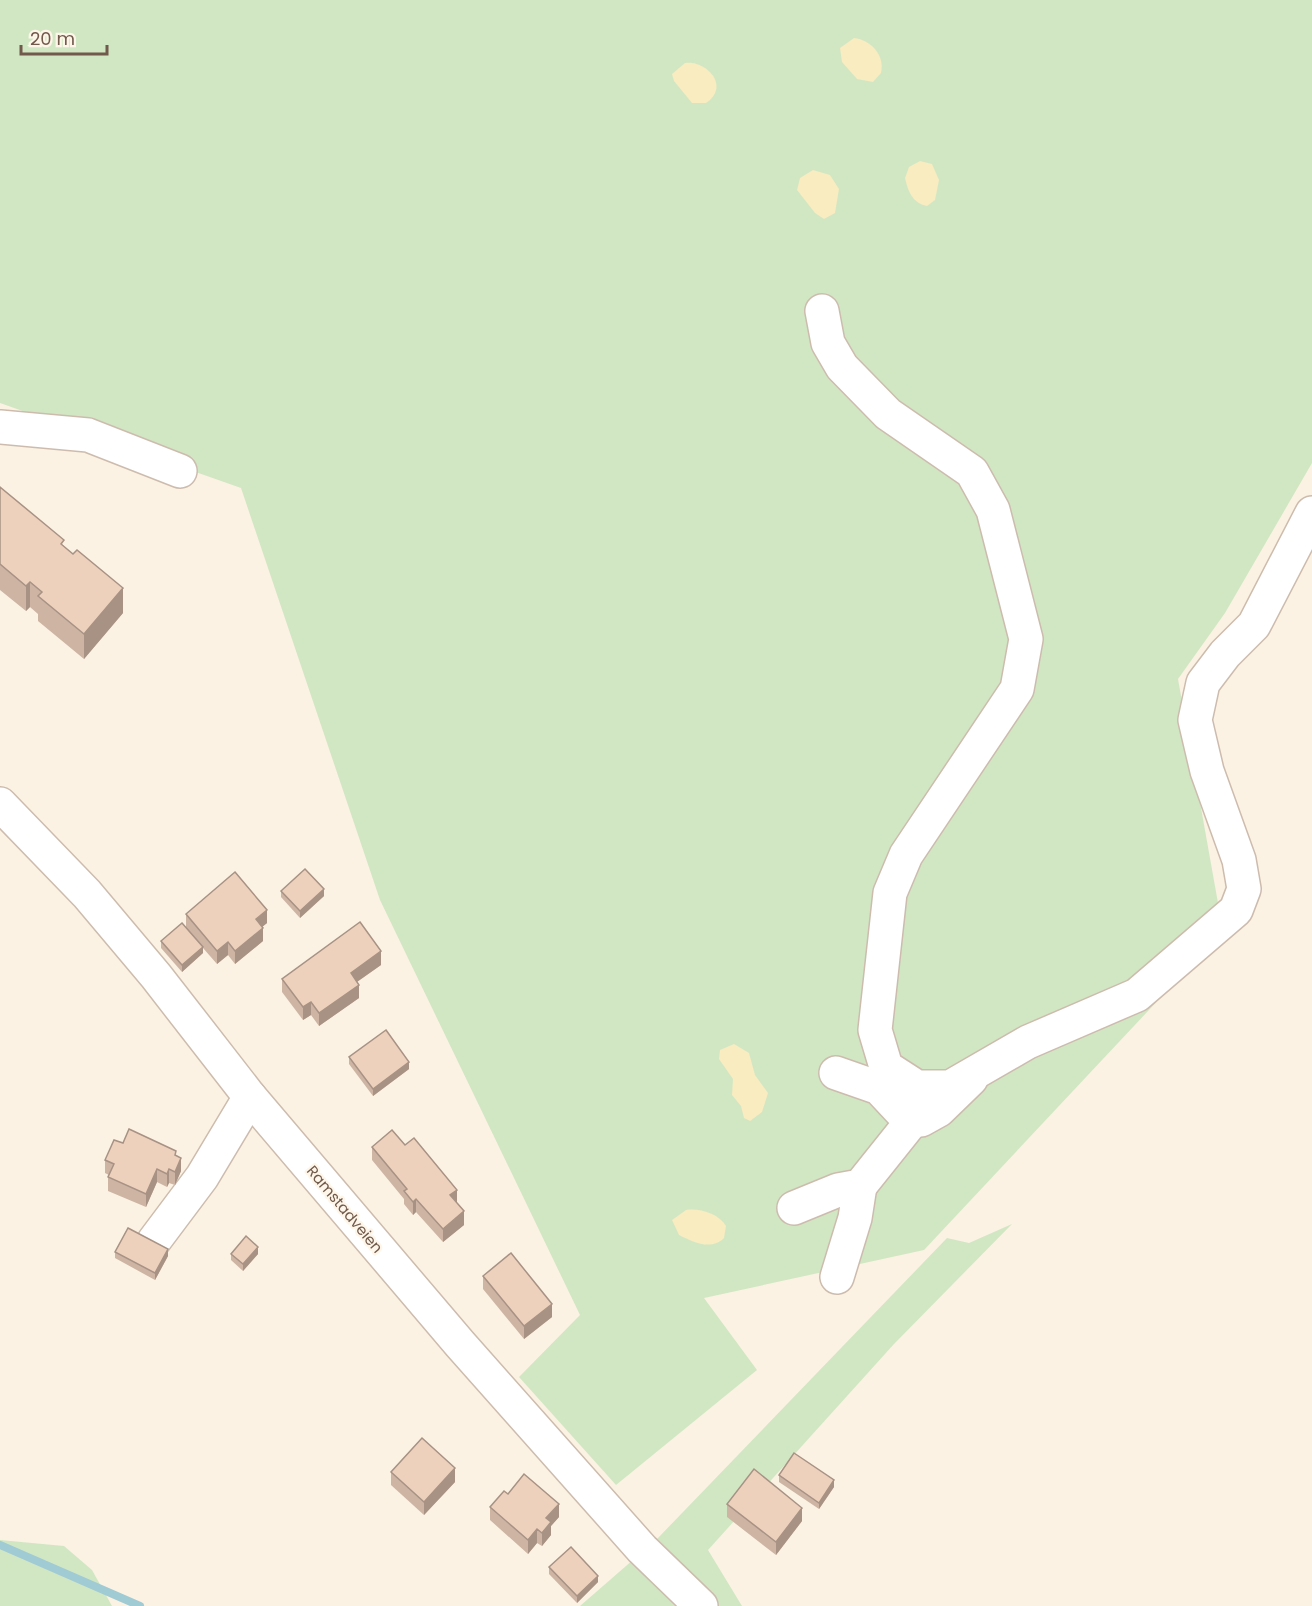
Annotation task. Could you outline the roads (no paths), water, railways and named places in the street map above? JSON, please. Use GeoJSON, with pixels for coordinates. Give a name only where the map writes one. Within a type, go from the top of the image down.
{"type":"FeatureCollection","features":[{"type":"Feature","properties":{"kind":"street"},"geometry":{"type":"LineString","coordinates":[[822,311],[828,343],[842,367],[888,414],[972,472],[993,510],[1026,639],[1017,689],[906,855],[890,893],[871,1084]]}},
{"type":"Feature","properties":{"kind":"street"},"geometry":{"type":"LineString","coordinates":[[0,427],[88,435],[180,471]]}},
{"type":"Feature","properties":{"kind":"street"},"geometry":{"type":"LineString","coordinates":[[875,1030],[886,1067],[917,1087],[950,1087],[1028,1042],[1137,995],[1236,910],[1244,889],[1239,860],[1207,771],[1195,720],[1203,683],[1225,654],[1254,625],[1312,513]]}},
{"type":"Feature","properties":{"kind":"street","name":"Ramstadveien"},"geometry":{"type":"LineString","coordinates":[[0,804],[102,912],[210,1042],[250,1097],[460,1344],[642,1549],[701,1606]]}},
{"type":"Feature","properties":{"kind":"street"},"geometry":{"type":"LineString","coordinates":[[907,1118],[921,1120],[939,1110],[962,1086],[994,1062]]}},
{"type":"Feature","properties":{"kind":"street"},"geometry":{"type":"LineString","coordinates":[[836,1073],[879,1088],[907,1118],[908,1126],[860,1186],[855,1218],[837,1277]]}},
{"type":"Feature","properties":{"kind":"street"},"geometry":{"type":"LineString","coordinates":[[154,1241],[202,1177],[250,1097]]}},
{"type":"Feature","properties":{"kind":"street"},"geometry":{"type":"LineString","coordinates":[[794,1208],[838,1190],[860,1186]]}},
{"type":"Feature","properties":{"kind":"waterway"},"geometry":{"type":"LineString","coordinates":[[0,1545],[140,1606]]}}]}
